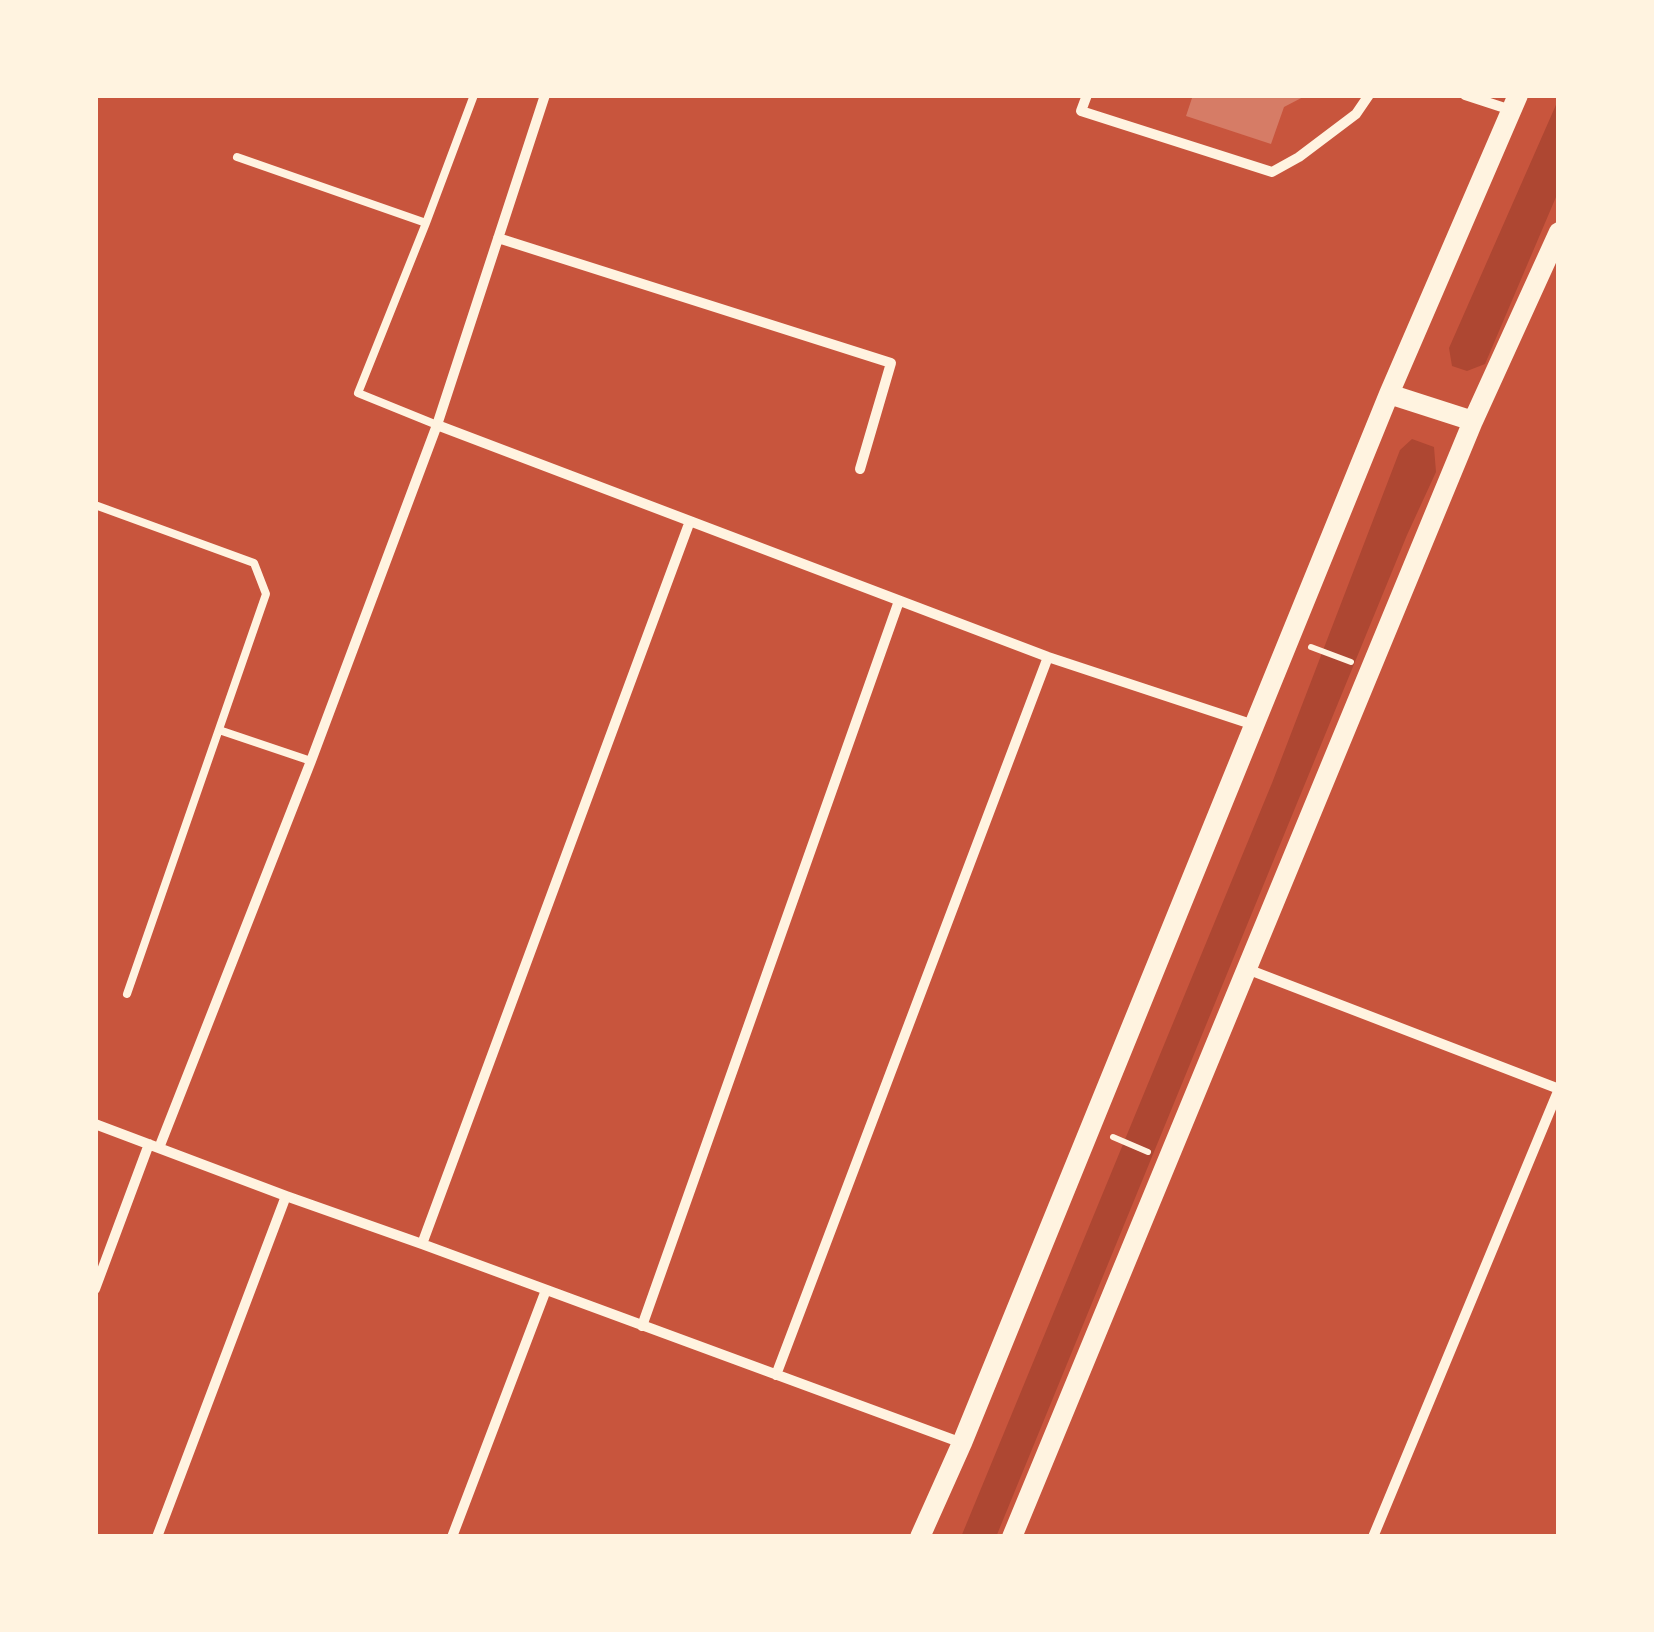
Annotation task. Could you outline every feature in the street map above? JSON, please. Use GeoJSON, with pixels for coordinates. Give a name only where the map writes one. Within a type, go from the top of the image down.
{"type":"FeatureCollection","features":[{"type":"Feature","properties":{"kind":"main road"},"geometry":{"type":"LineString","coordinates":[[920,1537],[962,1443],[1389,394],[1514,102]]}},
{"type":"Feature","properties":{"kind":"main road"},"geometry":{"type":"LineString","coordinates":[[1012,1537],[1473,421],[1559,232]]}},
{"type":"Feature","properties":{"kind":"main road"},"geometry":{"type":"LineString","coordinates":[[1389,394],[1473,421]]}},
{"type":"Feature","properties":{"kind":"street"},"geometry":{"type":"LineString","coordinates":[[95,1288],[311,761],[438,425],[544,95]]}},
{"type":"Feature","properties":{"kind":"street"},"geometry":{"type":"LineString","coordinates":[[1087,95],[1081,111],[1272,172],[1300,157],[1356,114],[1369,95]]}},
{"type":"Feature","properties":{"kind":"street"},"geometry":{"type":"LineString","coordinates":[[1465,95],[1514,102]]}},
{"type":"Feature","properties":{"kind":"street"},"geometry":{"type":"LineString","coordinates":[[498,238],[890,363],[860,469]]}},
{"type":"Feature","properties":{"kind":"street"},"geometry":{"type":"LineString","coordinates":[[438,425],[1048,657],[1254,725]]}},
{"type":"Feature","properties":{"kind":"street"},"geometry":{"type":"LineString","coordinates":[[422,1244],[690,521]]}},
{"type":"Feature","properties":{"kind":"street"},"geometry":{"type":"LineString","coordinates":[[642,1326],[900,601]]}},
{"type":"Feature","properties":{"kind":"street"},"geometry":{"type":"LineString","coordinates":[[776,1375],[1048,657]]}},
{"type":"Feature","properties":{"kind":"street"},"geometry":{"type":"LineString","coordinates":[[1246,968],[1559,1089],[1373,1537]]}},
{"type":"Feature","properties":{"kind":"street"},"geometry":{"type":"LineString","coordinates":[[95,1124],[962,1443]]}},
{"type":"Feature","properties":{"kind":"street"},"geometry":{"type":"LineString","coordinates":[[156,1537],[286,1196]]}},
{"type":"Feature","properties":{"kind":"street"},"geometry":{"type":"LineString","coordinates":[[452,1537],[546,1290]]}},
{"type":"Feature","properties":{"kind":"lane"},"geometry":{"type":"LineString","coordinates":[[438,425],[358,394],[474,95]]}},
{"type":"Feature","properties":{"kind":"lane"},"geometry":{"type":"LineString","coordinates":[[237,157],[426,223]]}},
{"type":"Feature","properties":{"kind":"lane"},"geometry":{"type":"LineString","coordinates":[[95,504],[254,564],[266,594],[127,994]]}},
{"type":"Feature","properties":{"kind":"lane"},"geometry":{"type":"LineString","coordinates":[[219,730],[311,761]]}},
{"type":"Feature","properties":{"kind":"path"},"geometry":{"type":"LineString","coordinates":[[1290,639],[1370,670]]}},
{"type":"Feature","properties":{"kind":"path"},"geometry":{"type":"LineString","coordinates":[[1090,1128],[1167,1161]]}},
{"type":"Feature","properties":{"kind":"shaded area"},"geometry":{"type":"Polygon","coordinates":[[[1559,98],[1559,190],[1485,364],[1467,371],[1452,366],[1449,348],[1559,98]]]}},
{"type":"Feature","properties":{"kind":"shaded area"},"geometry":{"type":"Polygon","coordinates":[[[1412,439],[1434,447],[1436,472],[996,1537],[961,1537],[1272,783],[1400,450],[1412,439]]]}},
{"type":"Feature","properties":{"kind":"building"},"geometry":{"type":"Polygon","coordinates":[[[1193,95],[1307,95],[1284,107],[1271,144],[1186,116],[1193,95]]]}}]}
